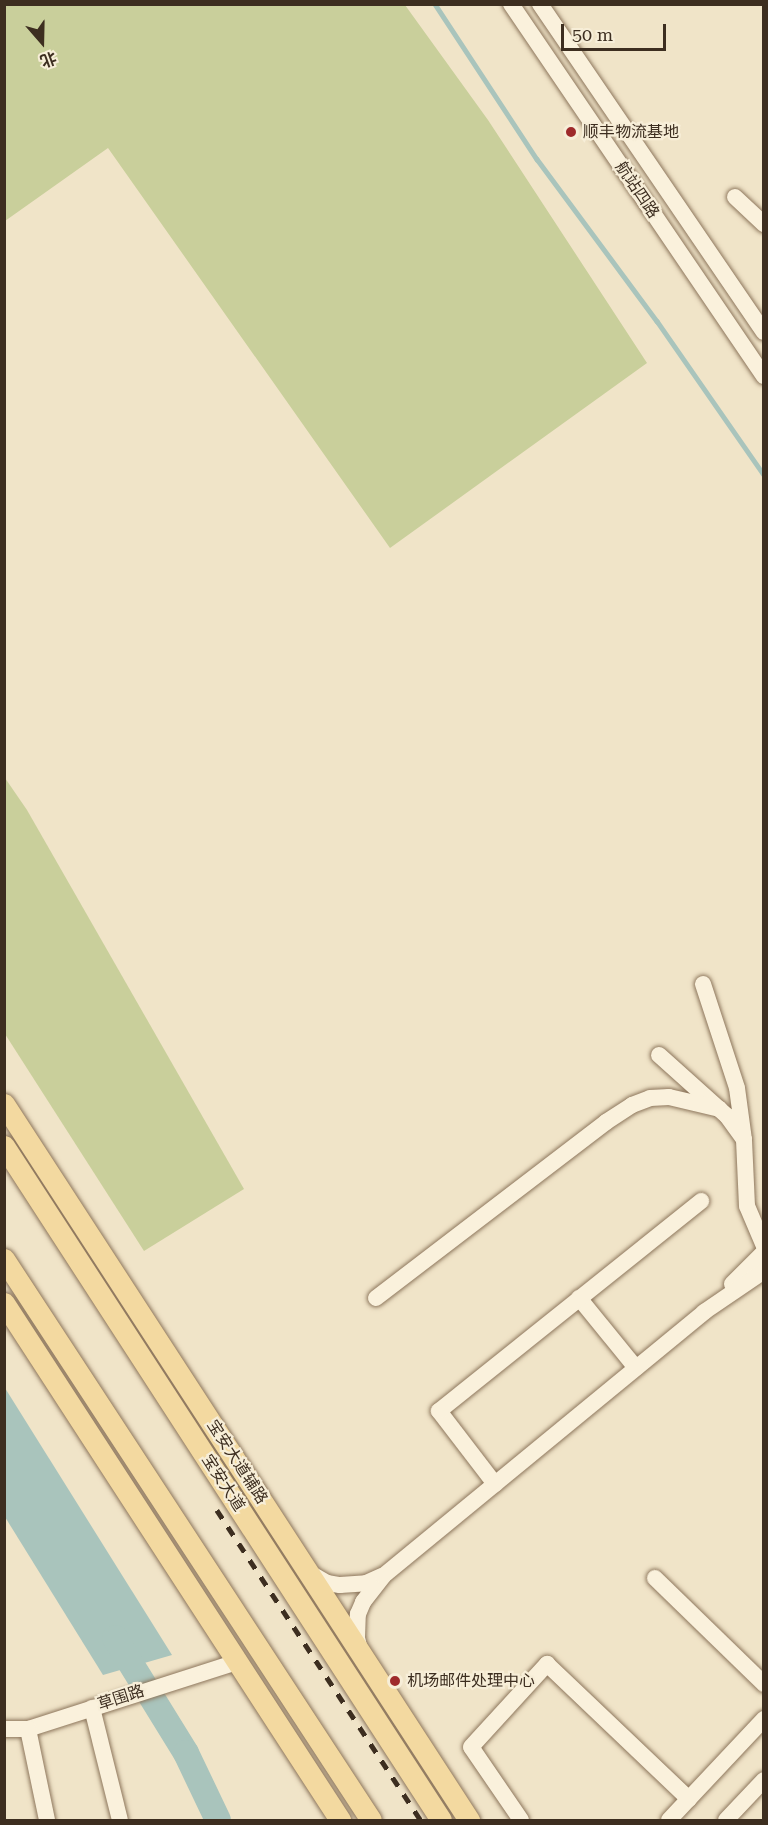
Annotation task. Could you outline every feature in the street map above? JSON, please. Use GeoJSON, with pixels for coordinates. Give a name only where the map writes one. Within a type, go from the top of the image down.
{"type":"FeatureCollection","features":[{"type":"Feature","properties":{"kind":"main road","name":"宝安大道辅路"},"geometry":{"type":"LineString","coordinates":[[4,1104],[469,1821]]}},
{"type":"Feature","properties":{"kind":"main road","name":"宝安大道"},"geometry":{"type":"LineString","coordinates":[[4,1146],[441,1821]]}},
{"type":"Feature","properties":{"kind":"main road"},"geometry":{"type":"LineString","coordinates":[[4,1259],[371,1821]]}},
{"type":"Feature","properties":{"kind":"main road"},"geometry":{"type":"LineString","coordinates":[[4,1303],[340,1821]]}},
{"type":"Feature","properties":{"kind":"main road"},"geometry":{"type":"LineString","coordinates":[[48,1325],[118,1479]]}},
{"type":"Feature","properties":{"kind":"street","name":"航站四路"},"geometry":{"type":"LineString","coordinates":[[511,4],[764,376]]}},
{"type":"Feature","properties":{"kind":"street","name":"航站四路"},"geometry":{"type":"LineString","coordinates":[[540,5],[764,332]]}},
{"type":"Feature","properties":{"kind":"street"},"geometry":{"type":"LineString","coordinates":[[735,197],[764,224]]}},
{"type":"Feature","properties":{"kind":"street"},"geometry":{"type":"LineString","coordinates":[[703,984],[732,1067],[744,1140],[747,1206],[764,1246]]}},
{"type":"Feature","properties":{"kind":"street"},"geometry":{"type":"LineString","coordinates":[[659,1055],[720,1109],[744,1140]]}},
{"type":"Feature","properties":{"kind":"street"},"geometry":{"type":"LineString","coordinates":[[376,1298],[606,1122],[632,1105],[650,1098],[669,1097],[720,1109]]}},
{"type":"Feature","properties":{"kind":"street"},"geometry":{"type":"LineString","coordinates":[[495,1484],[439,1411],[701,1201]]}},
{"type":"Feature","properties":{"kind":"street"},"geometry":{"type":"LineString","coordinates":[[704,1312],[764,1251]]}},
{"type":"Feature","properties":{"kind":"street"},"geometry":{"type":"LineString","coordinates":[[362,1656],[357,1638],[358,1614],[363,1602],[383,1576],[704,1312],[764,1271]]}},
{"type":"Feature","properties":{"kind":"street"},"geometry":{"type":"LineString","coordinates":[[579,1298],[636,1368]]}},
{"type":"Feature","properties":{"kind":"street"},"geometry":{"type":"LineString","coordinates":[[308,1572],[340,1586],[366,1583],[383,1576]]}},
{"type":"Feature","properties":{"kind":"street"},"geometry":{"type":"LineString","coordinates":[[655,1578],[764,1684]]}},
{"type":"Feature","properties":{"kind":"street","name":"草围路"},"geometry":{"type":"LineString","coordinates":[[4,1729],[28,1729],[237,1662]]}},
{"type":"Feature","properties":{"kind":"street"},"geometry":{"type":"LineString","coordinates":[[521,1821],[471,1747],[547,1664],[689,1799]]}},
{"type":"Feature","properties":{"kind":"street"},"geometry":{"type":"LineString","coordinates":[[92,1708],[120,1821]]}},
{"type":"Feature","properties":{"kind":"street"},"geometry":{"type":"LineString","coordinates":[[669,1821],[764,1719]]}},
{"type":"Feature","properties":{"kind":"street"},"geometry":{"type":"LineString","coordinates":[[28,1729],[47,1821]]}},
{"type":"Feature","properties":{"kind":"street"},"geometry":{"type":"LineString","coordinates":[[726,1821],[764,1780]]}},
{"type":"Feature","properties":{"kind":"green space"},"geometry":{"type":"Polygon","coordinates":[[[5,4],[405,5],[488,120],[647,363],[390,548],[108,148],[5,221],[5,4]]]}},
{"type":"Feature","properties":{"kind":"green space"},"geometry":{"type":"Polygon","coordinates":[[[5,778],[27,810],[244,1189],[144,1251],[5,1034],[5,778]]]}},
{"type":"Feature","properties":{"kind":"water"},"geometry":{"type":"Polygon","coordinates":[[[5,1388],[172,1655],[103,1675],[5,1517],[5,1388]]]}},
{"type":"Feature","properties":{"kind":"waterway"},"geometry":{"type":"LineString","coordinates":[[435,4],[537,159],[657,321],[764,475]]}},
{"type":"Feature","properties":{"kind":"waterway"},"geometry":{"type":"LineString","coordinates":[[115,1638],[186,1753],[218,1820]]}},
{"type":"Feature","properties":{"kind":"railway"},"geometry":{"type":"LineString","coordinates":[[217,1510],[421,1820]]}},
{"type":"Feature","properties":{"kind":"place","name":"顺丰物流基地"},"geometry":{"type":"Point","coordinates":[571,132]}},
{"type":"Feature","properties":{"kind":"place","name":"机场邮件处理中心"},"geometry":{"type":"Point","coordinates":[395,1681]}}]}
